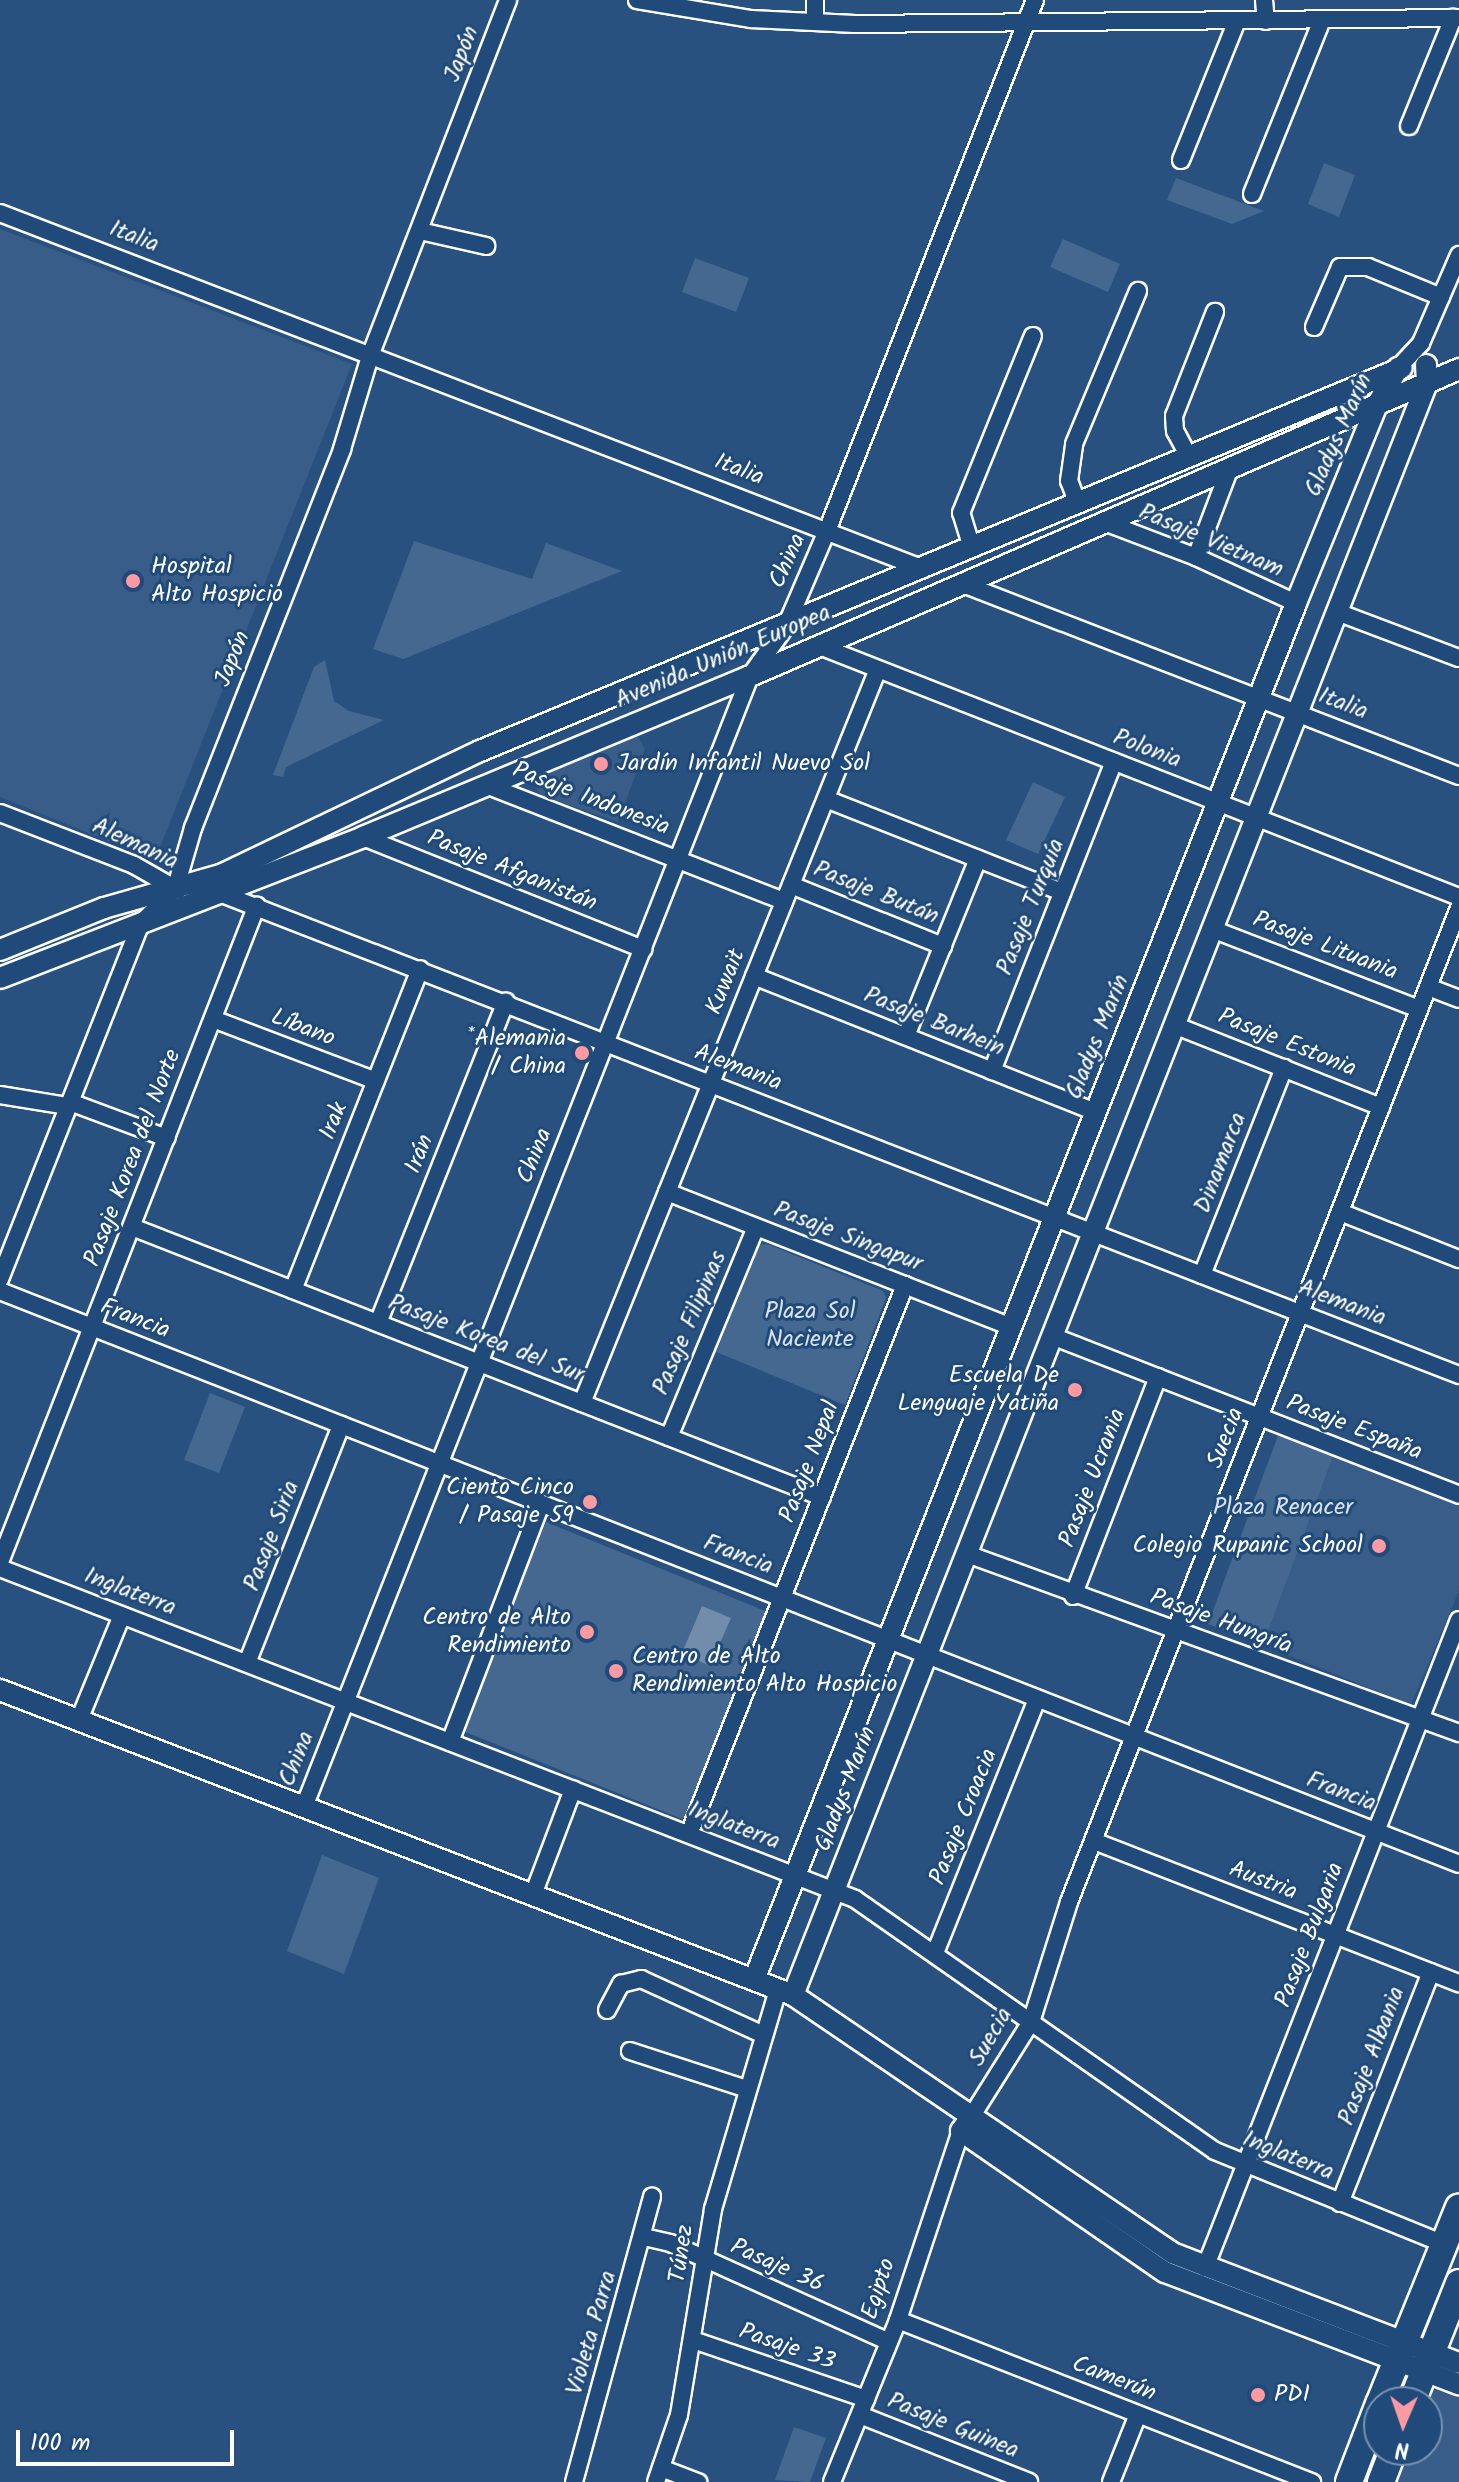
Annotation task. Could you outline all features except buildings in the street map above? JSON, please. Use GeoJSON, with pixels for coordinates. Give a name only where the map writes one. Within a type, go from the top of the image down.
{"type":"FeatureCollection","features":[{"type":"Feature","properties":{"kind":"main road"},"geometry":{"type":"LineString","coordinates":[[1387,2386],[1459,2207]]}},
{"type":"Feature","properties":{"kind":"main road"},"geometry":{"type":"LineString","coordinates":[[1418,2386],[1459,2283]]}},
{"type":"Feature","properties":{"kind":"main road"},"geometry":{"type":"LineString","coordinates":[[1349,2482],[1363,2446]]}},
{"type":"Feature","properties":{"kind":"street","name":"Japón"},"geometry":{"type":"LineString","coordinates":[[0,1279],[141,923],[175,890],[193,828],[342,449],[370,356],[508,0]]}},
{"type":"Feature","properties":{"kind":"street"},"geometry":{"type":"LineString","coordinates":[[637,0],[751,19],[815,22],[1024,26],[1456,18],[1409,126]]}},
{"type":"Feature","properties":{"kind":"street"},"geometry":{"type":"LineString","coordinates":[[815,0],[815,22]]}},
{"type":"Feature","properties":{"kind":"street","name":"China"},"geometry":{"type":"LineString","coordinates":[[304,1807],[750,676],[786,626],[827,531],[1035,0]]}},
{"type":"Feature","properties":{"kind":"street"},"geometry":{"type":"LineString","coordinates":[[1264,0],[1266,21]]}},
{"type":"Feature","properties":{"kind":"street"},"geometry":{"type":"LineString","coordinates":[[1252,194],[1322,20]]}},
{"type":"Feature","properties":{"kind":"street"},"geometry":{"type":"LineString","coordinates":[[1181,160],[1237,21]]}},
{"type":"Feature","properties":{"kind":"street","name":"Italia"},"geometry":{"type":"LineString","coordinates":[[0,213],[1459,776]]}},
{"type":"Feature","properties":{"kind":"street"},"geometry":{"type":"LineString","coordinates":[[420,231],[486,246]]}},
{"type":"Feature","properties":{"kind":"street","name":"Gladys Marín"},"geometry":{"type":"LineString","coordinates":[[754,1980],[1296,603],[1377,405],[1398,368],[1421,343],[1459,255]]}},
{"type":"Feature","properties":{"kind":"street"},"geometry":{"type":"LineString","coordinates":[[1314,327],[1340,267],[1368,267],[1441,297]]}},
{"type":"Feature","properties":{"kind":"street"},"geometry":{"type":"LineString","coordinates":[[1078,504],[1069,481],[1074,444],[1138,291]]}},
{"type":"Feature","properties":{"kind":"street"},"geometry":{"type":"LineString","coordinates":[[1189,457],[1175,431],[1174,416],[1215,312]]}},
{"type":"Feature","properties":{"kind":"street"},"geometry":{"type":"LineString","coordinates":[[972,548],[961,513],[1033,336]]}},
{"type":"Feature","properties":{"kind":"street"},"geometry":{"type":"LineString","coordinates":[[1421,343],[1427,374]]}},
{"type":"Feature","properties":{"kind":"street","name":"Avenida Unión Europea"},"geometry":{"type":"LineString","coordinates":[[0,950],[104,908],[223,874],[480,751],[924,569],[1398,368],[1427,374]]}},
{"type":"Feature","properties":{"kind":"street","name":"Avenida Unión Europea"},"geometry":{"type":"LineString","coordinates":[[0,978],[363,837],[750,676],[1377,405],[1427,374],[1459,368]]}},
{"type":"Feature","properties":{"kind":"street","name":"Gladys Marín"},"geometry":{"type":"LineString","coordinates":[[786,1992],[834,1891],[1337,612],[1427,374]]}},
{"type":"Feature","properties":{"kind":"street"},"geometry":{"type":"LineString","coordinates":[[1196,557],[1229,470]]}},
{"type":"Feature","properties":{"kind":"street","name":"Pasaje Vietnam"},"geometry":{"type":"LineString","coordinates":[[1107,523],[1196,557],[1296,603]]}},
{"type":"Feature","properties":{"kind":"street"},"geometry":{"type":"LineString","coordinates":[[1337,612],[1457,653]]}},
{"type":"Feature","properties":{"kind":"street","name":"Polonia"},"geometry":{"type":"LineString","coordinates":[[817,645],[1459,897]]}},
{"type":"Feature","properties":{"kind":"street","name":"Kuwait"},"geometry":{"type":"LineString","coordinates":[[582,1403],[878,669]]}},
{"type":"Feature","properties":{"kind":"street","name":"Pasaje Turquía"},"geometry":{"type":"LineString","coordinates":[[992,1071],[1114,762]]}},
{"type":"Feature","properties":{"kind":"street","name":"Pasaje Indonesia"},"geometry":{"type":"LineString","coordinates":[[486,785],[679,858],[788,893]]}},
{"type":"Feature","properties":{"kind":"street"},"geometry":{"type":"LineString","coordinates":[[826,799],[1062,892]]}},
{"type":"Feature","properties":{"kind":"street","name":"Alemania"},"geometry":{"type":"LineString","coordinates":[[0,813],[134,865],[175,890],[224,892],[1459,1375]]}},
{"type":"Feature","properties":{"kind":"street","name":"Pasaje Afganistán"},"geometry":{"type":"LineString","coordinates":[[363,837],[643,949]]}},
{"type":"Feature","properties":{"kind":"street"},"geometry":{"type":"LineString","coordinates":[[906,1036],[978,859]]}},
{"type":"Feature","properties":{"kind":"street","name":"Pasaje Bután"},"geometry":{"type":"LineString","coordinates":[[788,893],[943,946]]}},
{"type":"Feature","properties":{"kind":"street","name":"Pasaje Korea del Norte"},"geometry":{"type":"LineString","coordinates":[[0,1565],[257,905]]}},
{"type":"Feature","properties":{"kind":"street","name":"Suecia"},"geometry":{"type":"LineString","coordinates":[[967,2122],[1031,2022],[1057,1932],[1459,908]]}},
{"type":"Feature","properties":{"kind":"street","name":"Pasaje Lituania"},"geometry":{"type":"LineString","coordinates":[[1212,929],[1419,1009]]}},
{"type":"Feature","properties":{"kind":"street","name":"Irak"},"geometry":{"type":"LineString","coordinates":[[293,1290],[420,969]]}},
{"type":"Feature","properties":{"kind":"street","name":"Pasaje Barhein"},"geometry":{"type":"LineString","coordinates":[[754,976],[1096,1112]]}},
{"type":"Feature","properties":{"kind":"street"},"geometry":{"type":"LineString","coordinates":[[1428,987],[1459,999]]}},
{"type":"Feature","properties":{"kind":"street","name":"Irán"},"geometry":{"type":"LineString","coordinates":[[378,1323],[506,1002]]}},
{"type":"Feature","properties":{"kind":"street","name":"Líbano"},"geometry":{"type":"LineString","coordinates":[[213,1019],[376,1081]]}},
{"type":"Feature","properties":{"kind":"street","name":"Pasaje Estonia"},"geometry":{"type":"LineString","coordinates":[[1174,1025],[1381,1107]]}},
{"type":"Feature","properties":{"kind":"street","name":"Dinamarca"},"geometry":{"type":"LineString","coordinates":[[1202,1275],[1284,1068]]}},
{"type":"Feature","properties":{"kind":"street"},"geometry":{"type":"LineString","coordinates":[[0,1095],[69,1104],[167,1138]]}},
{"type":"Feature","properties":{"kind":"street","name":"Pasaje Singapur"},"geometry":{"type":"LineString","coordinates":[[667,1192],[1011,1327]]}},
{"type":"Feature","properties":{"kind":"street"},"geometry":{"type":"LineString","coordinates":[[1340,1212],[1459,1259]]}},
{"type":"Feature","properties":{"kind":"street","name":"Pasaje Korea del Sur"},"geometry":{"type":"LineString","coordinates":[[132,1227],[822,1497]]}},
{"type":"Feature","properties":{"kind":"street","name":"Pasaje Filipinas"},"geometry":{"type":"LineString","coordinates":[[669,1437],[756,1227]]}},
{"type":"Feature","properties":{"kind":"street"},"geometry":{"type":"LineString","coordinates":[[0,1231],[18,1234]]}},
{"type":"Feature","properties":{"kind":"street","name":"Pasaje Nepal"},"geometry":{"type":"LineString","coordinates":[[689,1834],[905,1285]]}},
{"type":"Feature","properties":{"kind":"street","name":"Francia"},"geometry":{"type":"LineString","coordinates":[[0,1291],[1459,1864]]}},
{"type":"Feature","properties":{"kind":"street","name":"Pasaje España"},"geometry":{"type":"LineString","coordinates":[[1052,1336],[1459,1495]]}},
{"type":"Feature","properties":{"kind":"street","name":"Pasaje Ucrania"},"geometry":{"type":"LineString","coordinates":[[1073,1596],[1158,1377]]}},
{"type":"Feature","properties":{"kind":"street","name":"Pasaje Siria"},"geometry":{"type":"LineString","coordinates":[[247,1663],[341,1425]]}},
{"type":"Feature","properties":{"kind":"street"},"geometry":{"type":"LineString","coordinates":[[450,1742],[541,1504]]}},
{"type":"Feature","properties":{"kind":"street","name":"Pasaje Hungría"},"geometry":{"type":"LineString","coordinates":[[967,1554],[1073,1596],[1459,1733]]}},
{"type":"Feature","properties":{"kind":"street","name":"Inglaterra"},"geometry":{"type":"LineString","coordinates":[[0,1565],[870,1907],[1205,2144],[1245,2165],[1444,2244]]}},
{"type":"Feature","properties":{"kind":"street"},"geometry":{"type":"LineString","coordinates":[[79,1720],[122,1615]]}},
{"type":"Feature","properties":{"kind":"street","name":"Pasaje Bulgaria"},"geometry":{"type":"LineString","coordinates":[[1205,2268],[1459,1620]]}},
{"type":"Feature","properties":{"kind":"street"},"geometry":{"type":"LineString","coordinates":[[0,1690],[786,1992],[967,2122],[1165,2272],[1266,2302],[1427,2364],[1459,2384]]}},
{"type":"Feature","properties":{"kind":"street","name":"Pasaje Croacia"},"geometry":{"type":"LineString","coordinates":[[935,1953],[1037,1699]]}},
{"type":"Feature","properties":{"kind":"street"},"geometry":{"type":"LineString","coordinates":[[533,1895],[573,1789]]}},
{"type":"Feature","properties":{"kind":"street","name":"Austria"},"geometry":{"type":"LineString","coordinates":[[1094,1841],[1459,1983]]}},
{"type":"Feature","properties":{"kind":"street","name":"Pasaje Albania"},"geometry":{"type":"LineString","coordinates":[[1340,2203],[1431,1972]]}},
{"type":"Feature","properties":{"kind":"street"},"geometry":{"type":"LineString","coordinates":[[607,2010],[621,1984],[641,1979],[764,2035]]}},
{"type":"Feature","properties":{"kind":"street","name":"Túnez"},"geometry":{"type":"LineString","coordinates":[[659,2475],[679,2415],[713,2209],[764,2035],[786,1992]]}},
{"type":"Feature","properties":{"kind":"street"},"geometry":{"type":"LineString","coordinates":[[630,2051],[747,2089]]}},
{"type":"Feature","properties":{"kind":"street"},"geometry":{"type":"LineString","coordinates":[[967,2122],[1172,2253],[1266,2302]]}},
{"type":"Feature","properties":{"kind":"street","name":"Egipto"},"geometry":{"type":"LineString","coordinates":[[832,2482],[898,2320],[967,2122]]}},
{"type":"Feature","properties":{"kind":"street","name":"Violeta Parra"},"geometry":{"type":"LineString","coordinates":[[574,2482],[644,2237],[652,2196]]}},
{"type":"Feature","properties":{"kind":"street","name":"Pasaje 36"},"geometry":{"type":"LineString","coordinates":[[644,2237],[889,2342]]}},
{"type":"Feature","properties":{"kind":"street","name":"Camerún"},"geometry":{"type":"LineString","coordinates":[[898,2320],[1312,2482]]}},
{"type":"Feature","properties":{"kind":"street","name":"Pasaje 33"},"geometry":{"type":"LineString","coordinates":[[693,2340],[863,2407]]}},
{"type":"Feature","properties":{"kind":"street"},"geometry":{"type":"LineString","coordinates":[[1427,2364],[1459,2363]]}},
{"type":"Feature","properties":{"kind":"street","name":"Pasaje Guinea"},"geometry":{"type":"LineString","coordinates":[[863,2407],[1029,2482]]}},
{"type":"Feature","properties":{"kind":"street"},"geometry":{"type":"LineString","coordinates":[[1111,2482],[1138,2414]]}},
{"type":"Feature","properties":{"kind":"street"},"geometry":{"type":"LineString","coordinates":[[659,2475],[698,2482]]}},
{"type":"Feature","properties":{"kind":"shaded area","name":"Hospital Alto Hospicio"},"geometry":{"type":"Polygon","coordinates":[[[0,229],[352,364],[155,860],[0,797],[0,229]]]}},
{"type":"Feature","properties":{"kind":"shaded area","name":"Jardín Infantil Nuevo Sol"},"geometry":{"type":"Polygon","coordinates":[[[635,731],[645,749],[618,822],[541,795],[530,778],[635,731]]]}},
{"type":"Feature","properties":{"kind":"shaded area","name":"Colegio Rupanic School"},"geometry":{"type":"Polygon","coordinates":[[[1334,1454],[1459,1501],[1459,1591],[1411,1705],[1263,1645],[1334,1454]]]}},
{"type":"Feature","properties":{"kind":"shaded area"},"geometry":{"type":"Polygon","coordinates":[[[702,1606],[731,1618],[710,1666],[682,1653],[702,1606]]]}},
{"type":"Feature","properties":{"kind":"shaded area"},"geometry":{"type":"Polygon","coordinates":[[[1443,2392],[1459,2396],[1459,2482],[1394,2482],[1400,2466],[1443,2466],[1443,2392]]]}},
{"type":"Feature","properties":{"kind":"green space"},"geometry":{"type":"Polygon","coordinates":[[[1324,163],[1355,175],[1339,217],[1308,204],[1324,163]]]}},
{"type":"Feature","properties":{"kind":"green space"},"geometry":{"type":"Polygon","coordinates":[[[1176,178],[1264,211],[1232,224],[1167,200],[1176,178]]]}},
{"type":"Feature","properties":{"kind":"green space"},"geometry":{"type":"Polygon","coordinates":[[[1063,239],[1120,264],[1108,292],[1050,267],[1063,239]]]}},
{"type":"Feature","properties":{"kind":"green space"},"geometry":{"type":"Polygon","coordinates":[[[695,258],[749,278],[736,312],[682,292],[695,258]]]}},
{"type":"Feature","properties":{"kind":"green space"},"geometry":{"type":"Polygon","coordinates":[[[414,541],[532,579],[546,543],[622,571],[403,659],[373,649],[414,541]]]}},
{"type":"Feature","properties":{"kind":"green space"},"geometry":{"type":"Polygon","coordinates":[[[325,660],[334,701],[349,711],[384,720],[286,767],[283,777],[273,775],[314,667],[325,660]]]}},
{"type":"Feature","properties":{"kind":"green space"},"geometry":{"type":"Polygon","coordinates":[[[1033,782],[1065,797],[1038,854],[1006,840],[1033,782]]]}},
{"type":"Feature","properties":{"kind":"green space","name":"Plaza Sol Naciente"},"geometry":{"type":"Polygon","coordinates":[[[767,1244],[883,1291],[886,1298],[845,1405],[716,1352],[760,1245],[767,1244]]]}},
{"type":"Feature","properties":{"kind":"green space"},"geometry":{"type":"Polygon","coordinates":[[[210,1393],[245,1407],[219,1473],[184,1460],[210,1393]]]}},
{"type":"Feature","properties":{"kind":"green space","name":"Plaza Renacer"},"geometry":{"type":"Polygon","coordinates":[[[1279,1433],[1334,1454],[1263,1645],[1208,1624],[1279,1433]]]}},
{"type":"Feature","properties":{"kind":"green space","name":"Centro de Alto Rendimiento Alto Hospicio"},"geometry":{"type":"Polygon","coordinates":[[[546,1522],[768,1612],[685,1820],[463,1731],[546,1522]]]}},
{"type":"Feature","properties":{"kind":"green space"},"geometry":{"type":"Polygon","coordinates":[[[322,1855],[379,1878],[344,1974],[287,1951],[322,1855]]]}},
{"type":"Feature","properties":{"kind":"green space"},"geometry":{"type":"Polygon","coordinates":[[[794,2427],[826,2438],[810,2482],[775,2480],[794,2427]]]}},
{"type":"Feature","properties":{"kind":"place","name":"Hospital Alto Hospicio"},"geometry":{"type":"Point","coordinates":[133,581]}},
{"type":"Feature","properties":{"kind":"place","name":"Jardín Infantil Nuevo Sol"},"geometry":{"type":"Point","coordinates":[601,764]}},
{"type":"Feature","properties":{"kind":"place","name":"*Alemania / China"},"geometry":{"type":"Point","coordinates":[582,1053]}},
{"type":"Feature","properties":{"kind":"place","name":"Escuela De Lenguaje Yatiña"},"geometry":{"type":"Point","coordinates":[1075,1390]}},
{"type":"Feature","properties":{"kind":"place","name":"Ciento Cinco / Pasaje 59"},"geometry":{"type":"Point","coordinates":[590,1502]}},
{"type":"Feature","properties":{"kind":"place","name":"Colegio Rupanic School"},"geometry":{"type":"Point","coordinates":[1379,1546]}},
{"type":"Feature","properties":{"kind":"place","name":"Centro de Alto Rendimiento"},"geometry":{"type":"Point","coordinates":[587,1632]}},
{"type":"Feature","properties":{"kind":"place","name":"Centro de Alto Rendimiento Alto Hospicio"},"geometry":{"type":"Point","coordinates":[616,1671]}},
{"type":"Feature","properties":{"kind":"place","name":"PDI"},"geometry":{"type":"Point","coordinates":[1258,2395]}}]}
